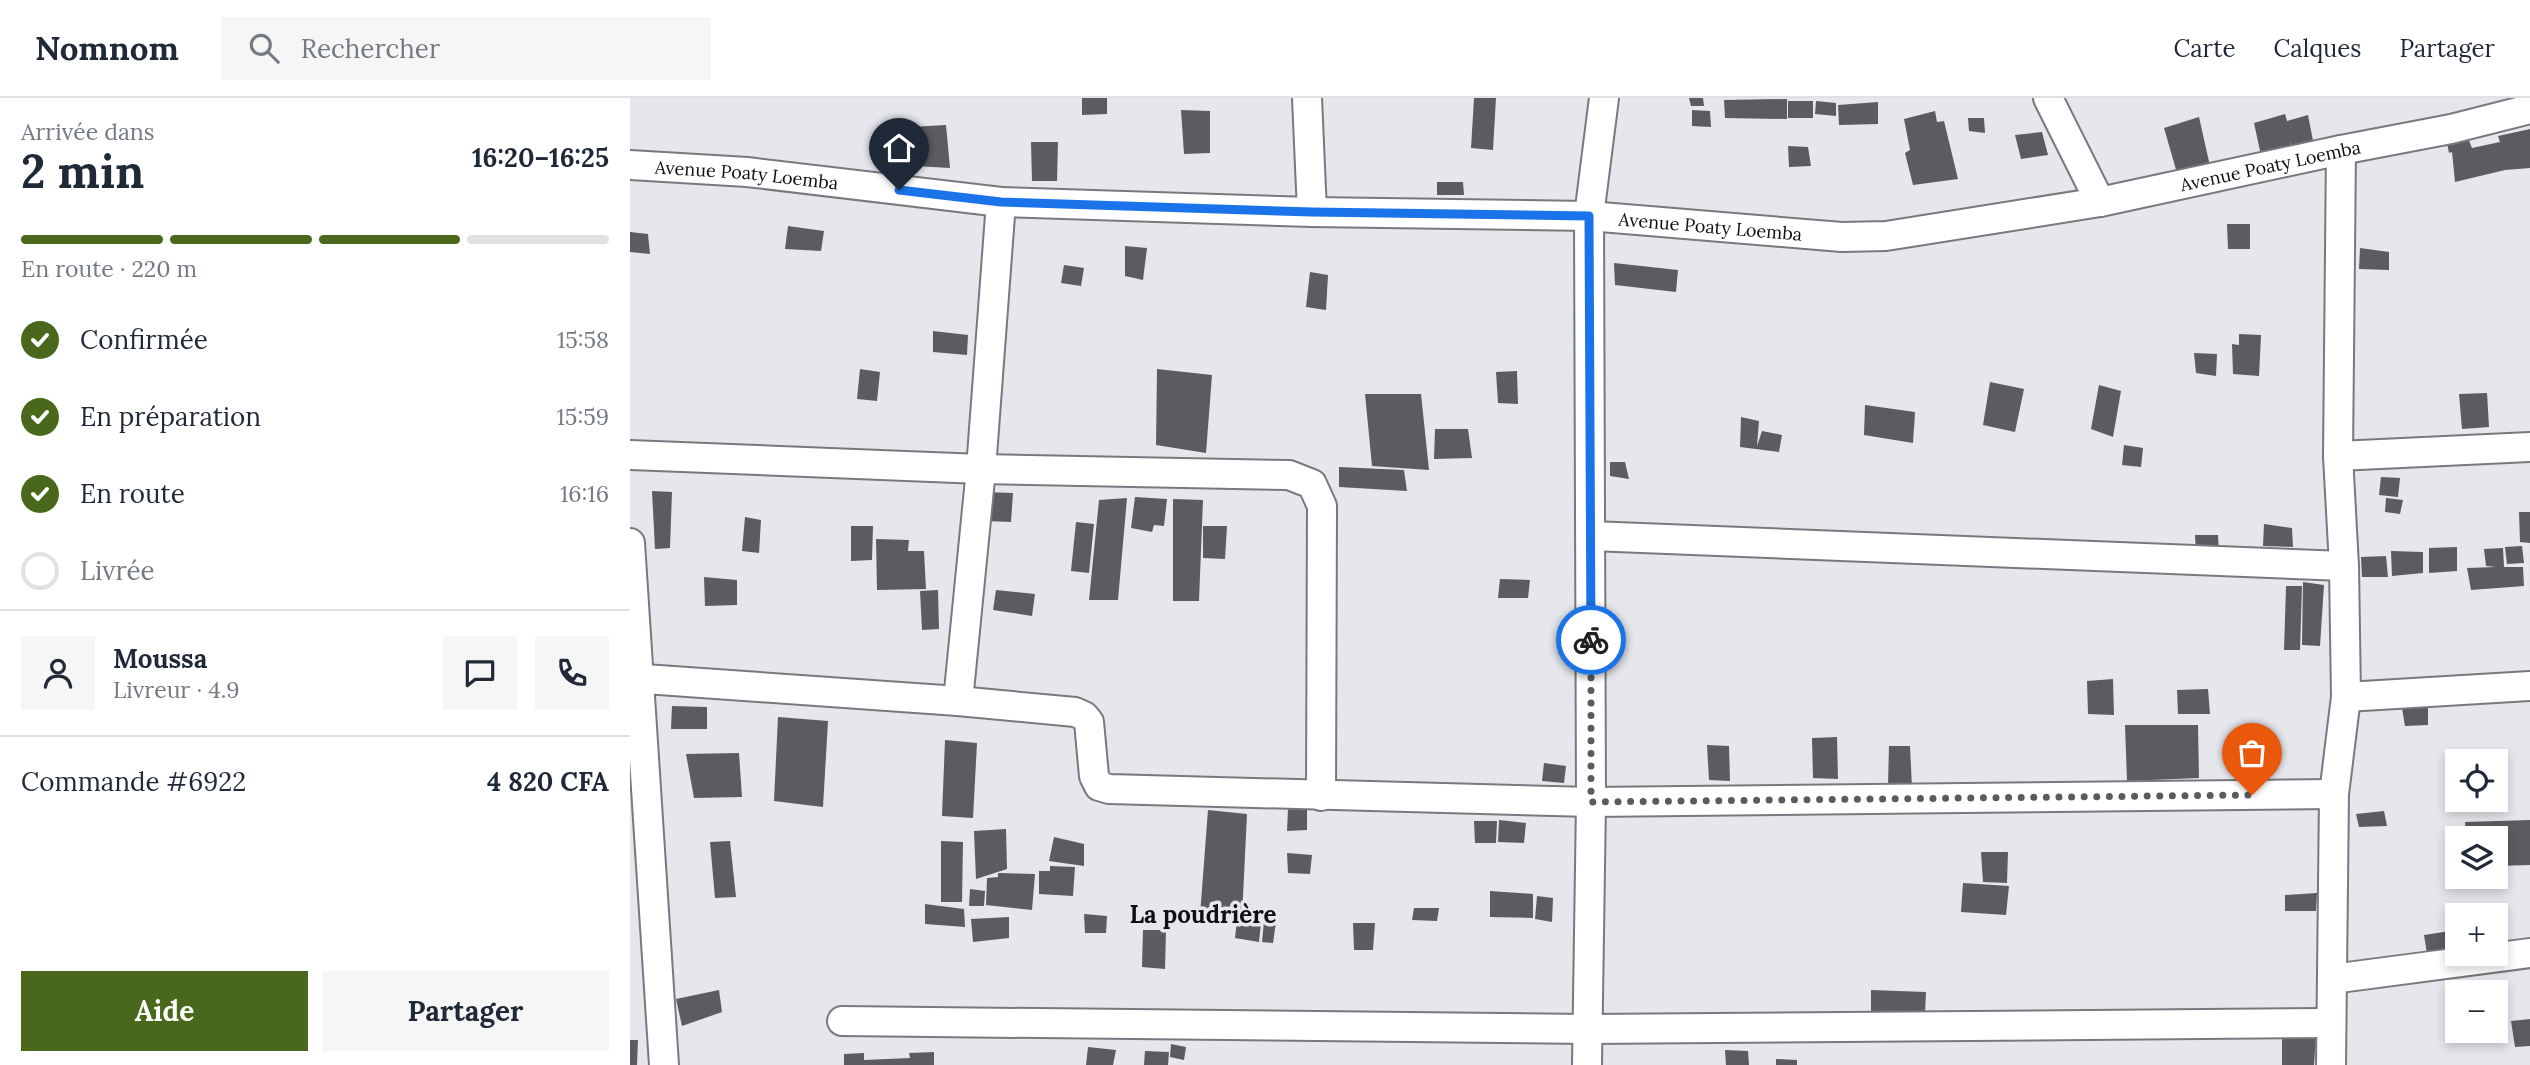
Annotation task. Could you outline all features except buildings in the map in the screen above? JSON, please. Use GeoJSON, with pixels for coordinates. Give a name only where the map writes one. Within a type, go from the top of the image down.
{"type":"FeatureCollection","features":[{"type":"Feature","properties":{"kind":"street"},"geometry":{"type":"LineString","coordinates":[[1307,98],[1312,212]]}},
{"type":"Feature","properties":{"kind":"street"},"geometry":{"type":"LineString","coordinates":[[1587,1065],[1591,802],[1589,216],[1604,98]]}},
{"type":"Feature","properties":{"kind":"street"},"geometry":{"type":"LineString","coordinates":[[2048,98],[2100,202]]}},
{"type":"Feature","properties":{"kind":"street","name":"Avenue Poaty Loemba"},"geometry":{"type":"LineString","coordinates":[[630,165],[747,172],[1001,202],[1312,212],[1589,216],[1842,237],[1886,236],[2100,202],[2530,109]]}},
{"type":"Feature","properties":{"kind":"street"},"geometry":{"type":"LineString","coordinates":[[2331,1065],[2334,794],[2346,697],[2344,566],[2338,456],[2341,150]]}},
{"type":"Feature","properties":{"kind":"street"},"geometry":{"type":"LineString","coordinates":[[958,701],[981,469],[1001,202]]}},
{"type":"Feature","properties":{"kind":"street"},"geometry":{"type":"LineString","coordinates":[[2338,456],[2530,447]]}},
{"type":"Feature","properties":{"kind":"street"},"geometry":{"type":"LineString","coordinates":[[630,456],[981,469],[1289,475],[1312,484],[1322,506],[1321,796]]}},
{"type":"Feature","properties":{"kind":"street"},"geometry":{"type":"LineString","coordinates":[[1591,536],[2344,566]]}},
{"type":"Feature","properties":{"kind":"street"},"geometry":{"type":"LineString","coordinates":[[630,543],[634,678],[664,1065]]}},
{"type":"Feature","properties":{"kind":"street"},"geometry":{"type":"LineString","coordinates":[[634,678],[1075,712],[1089,722],[1094,776],[1099,786],[1109,789],[1591,802],[2334,794]]}},
{"type":"Feature","properties":{"kind":"street"},"geometry":{"type":"LineString","coordinates":[[2346,697],[2530,686]]}},
{"type":"Feature","properties":{"kind":"street"},"geometry":{"type":"LineString","coordinates":[[2332,979],[2530,953]]}},
{"type":"Feature","properties":{"kind":"street"},"geometry":{"type":"LineString","coordinates":[[842,1021],[1589,1029],[2332,1023]]}},
{"type":"Feature","properties":{"kind":"way so far"},"geometry":{"type":"LineString","coordinates":[[1591,640],[1591,802],[2252,795]]}},
{"type":"Feature","properties":{"kind":"district","name":"La poudrière"},"geometry":{"type":"Point","coordinates":[1203,914]}},
{"type":"Feature","properties":{"kind":"route"},"geometry":{"type":"LineString","coordinates":[[899,190],[1001,202],[1312,212],[1589,216],[1591,640]]}}]}
